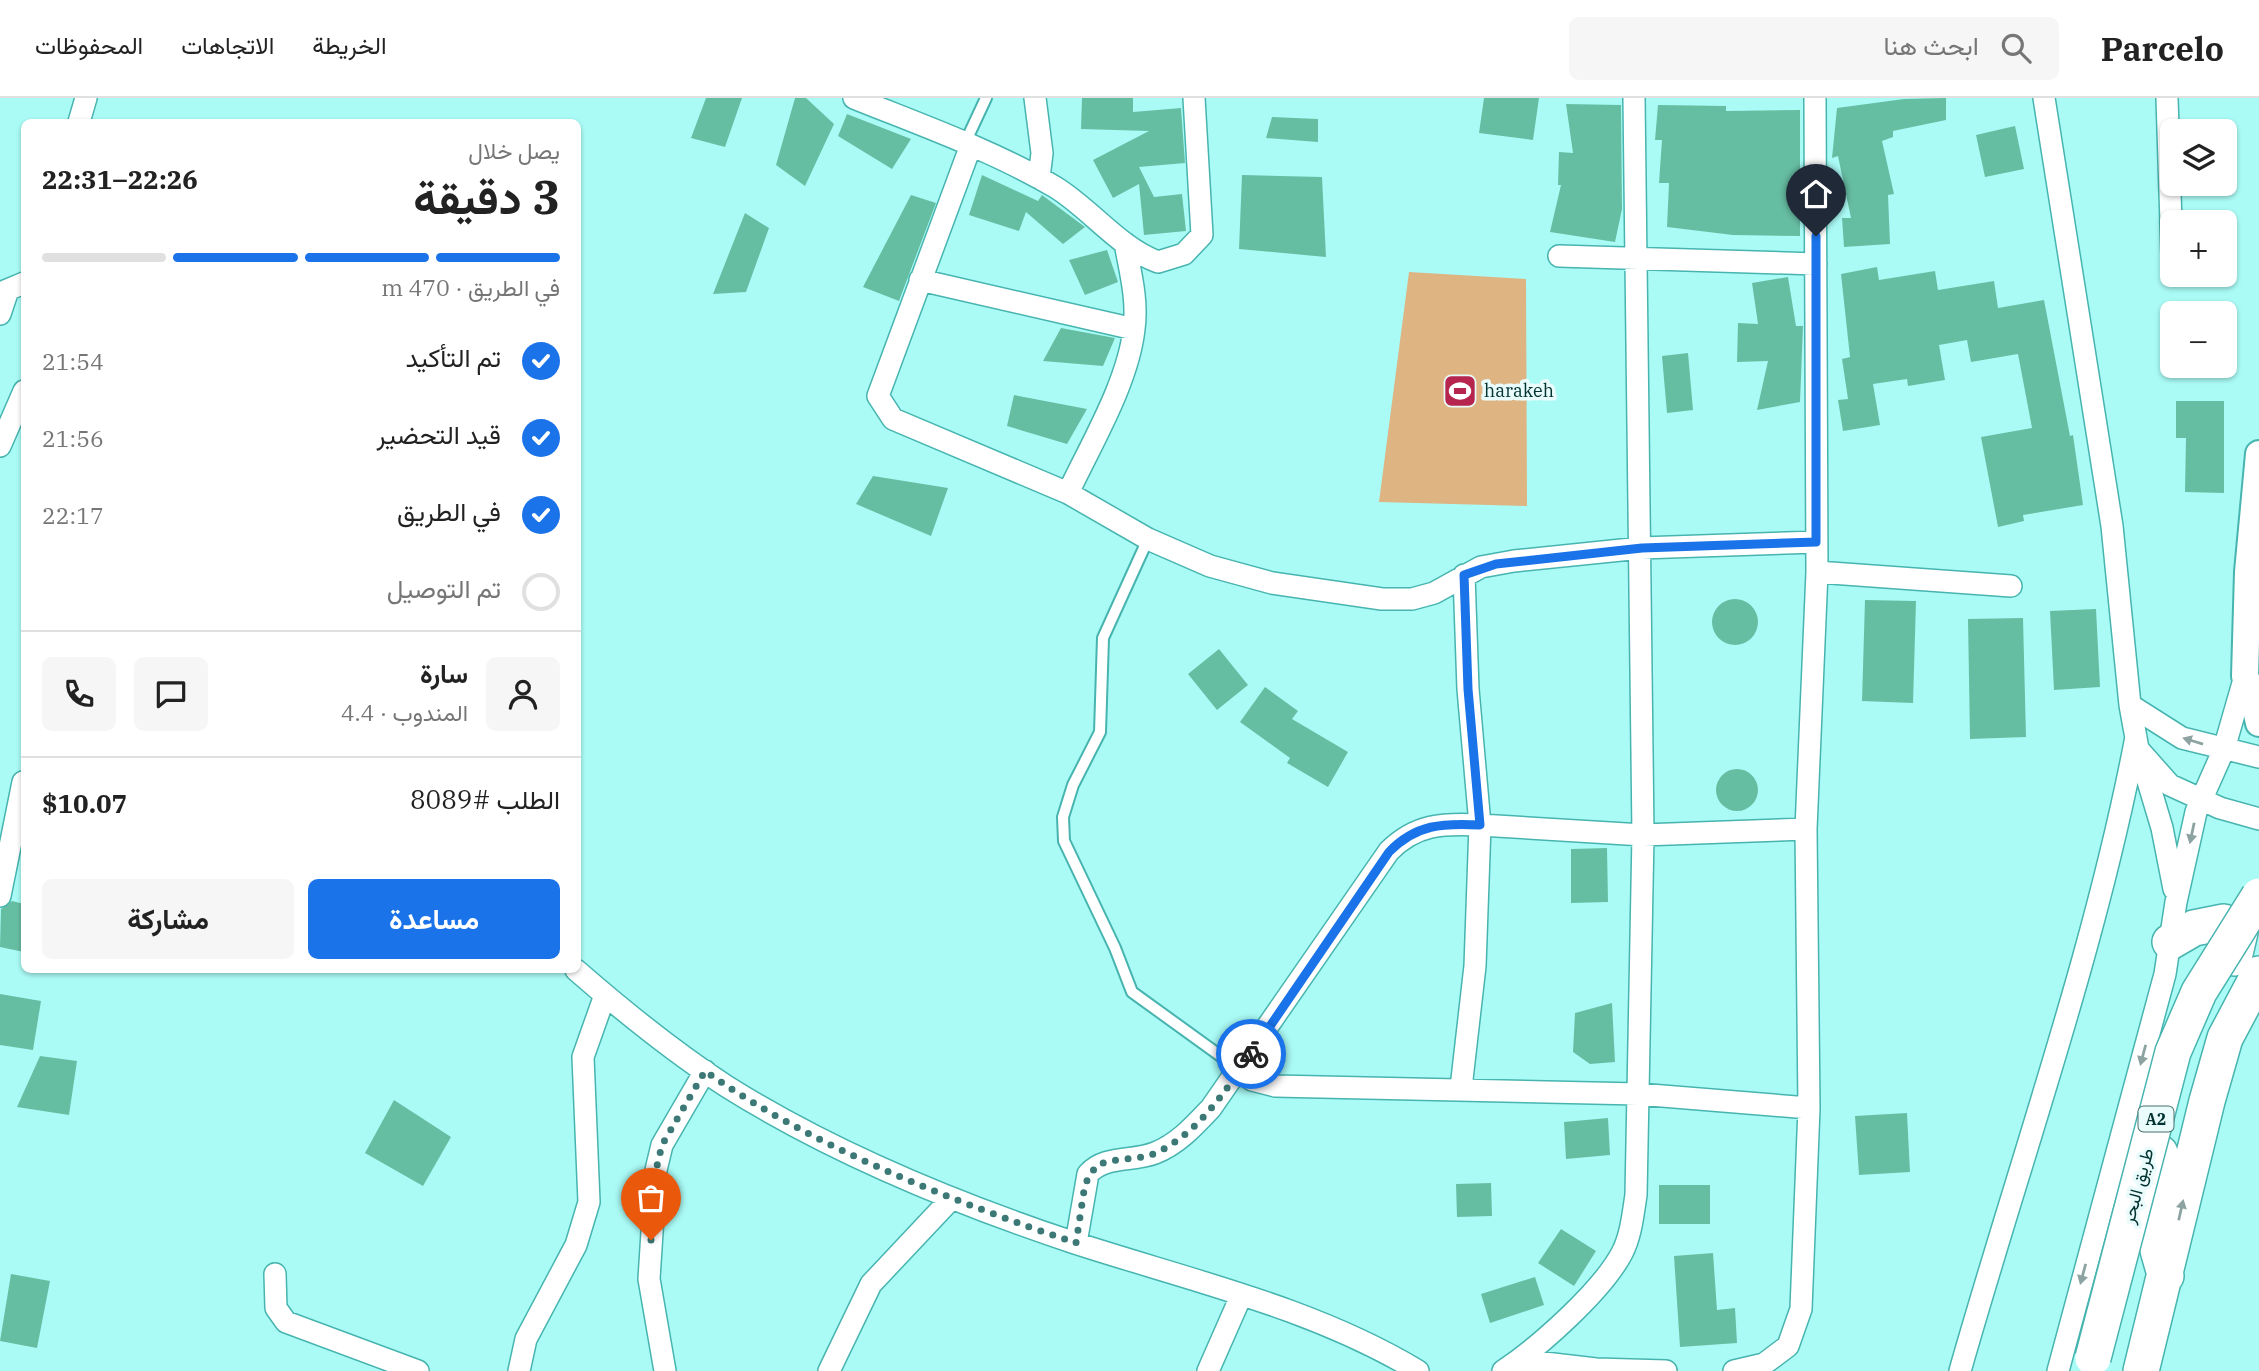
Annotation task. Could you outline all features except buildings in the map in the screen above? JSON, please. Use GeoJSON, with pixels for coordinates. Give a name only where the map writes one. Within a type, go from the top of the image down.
{"type":"FeatureCollection","features":[{"type":"Feature","properties":{"kind":"highway","name":"طريق البحر"},"geometry":{"type":"LineString","coordinates":[[2092,1365],[2173,1052],[2199,992],[2259,897]]}},
{"type":"Feature","properties":{"kind":"highway"},"geometry":{"type":"LineString","coordinates":[[2166,1276],[2154,1245],[2152,1222],[2158,1160],[2192,1042],[2222,976],[2237,954],[2240,932],[2224,922],[2208,923],[2170,942]]}},
{"type":"Feature","properties":{"kind":"highway","name":"A2"},"geometry":{"type":"LineString","coordinates":[[2141,1371],[2225,1038],[2259,974]]}},
{"type":"Feature","properties":{"kind":"street"},"geometry":{"type":"LineString","coordinates":[[80,119],[86,98]]}},
{"type":"Feature","properties":{"kind":"street"},"geometry":{"type":"LineString","coordinates":[[854,98],[968,144],[1039,178],[1083,207],[1125,243],[1158,262],[1184,254],[1202,235],[1194,98]]}},
{"type":"Feature","properties":{"kind":"street"},"geometry":{"type":"LineString","coordinates":[[1035,98],[1042,153],[1039,178]]}},
{"type":"Feature","properties":{"kind":"street"},"geometry":{"type":"LineString","coordinates":[[1511,1366],[1593,1289],[1622,1252],[1632,1222],[1636,1195],[1643,835],[1642,548],[1634,98]]}},
{"type":"Feature","properties":{"kind":"street"},"geometry":{"type":"LineString","coordinates":[[1734,1371],[1752,1369],[1776,1357],[1788,1346],[1801,1309],[1810,1108],[1806,829],[1817,572],[1815,98]]}},
{"type":"Feature","properties":{"kind":"street"},"geometry":{"type":"LineString","coordinates":[[2043,98],[2112,526],[2130,705],[2137,743],[2162,828],[2176,902]]}},
{"type":"Feature","properties":{"kind":"street"},"geometry":{"type":"LineString","coordinates":[[2166,98],[2170,210]]}},
{"type":"Feature","properties":{"kind":"street"},"geometry":{"type":"LineString","coordinates":[[968,144],[878,396],[883,409],[893,419],[1068,493],[1148,539],[1238,575],[1381,599],[1412,599],[1434,593],[1464,575],[1496,564],[1642,548],[1816,542]]}},
{"type":"Feature","properties":{"kind":"street"},"geometry":{"type":"LineString","coordinates":[[1068,493],[1107,410],[1127,358],[1134,329],[1134,295],[1125,243]]}},
{"type":"Feature","properties":{"kind":"street"},"geometry":{"type":"LineString","coordinates":[[1559,256],[1816,264]]}},
{"type":"Feature","properties":{"kind":"street"},"geometry":{"type":"LineString","coordinates":[[920,280],[1134,329]]}},
{"type":"Feature","properties":{"kind":"street"},"geometry":{"type":"LineString","coordinates":[[0,314],[11,289]]}},
{"type":"Feature","properties":{"kind":"street"},"geometry":{"type":"LineString","coordinates":[[0,446],[21,398]]}},
{"type":"Feature","properties":{"kind":"street"},"geometry":{"type":"LineString","coordinates":[[2259,454],[2248,572],[2252,689],[2259,723]]}},
{"type":"Feature","properties":{"kind":"street"},"geometry":{"type":"LineString","coordinates":[[1817,572],[2011,586]]}},
{"type":"Feature","properties":{"kind":"street"},"geometry":{"type":"LineString","coordinates":[[1461,1088],[1475,966],[1480,825],[1468,689],[1464,575]]}},
{"type":"Feature","properties":{"kind":"street"},"geometry":{"type":"LineString","coordinates":[[2057,1371],[2165,974],[2176,902],[2201,800],[2252,689]]}},
{"type":"Feature","properties":{"kind":"street"},"geometry":{"type":"LineString","coordinates":[[2130,705],[2182,738],[2259,757]]}},
{"type":"Feature","properties":{"kind":"street"},"geometry":{"type":"LineString","coordinates":[[2137,743],[2163,779],[2201,800],[2253,818]]}},
{"type":"Feature","properties":{"kind":"street"},"geometry":{"type":"LineString","coordinates":[[1960,1371],[2053,1061],[2119,825],[2137,743]]}},
{"type":"Feature","properties":{"kind":"street"},"geometry":{"type":"LineString","coordinates":[[0,896],[21,792]]}},
{"type":"Feature","properties":{"kind":"street"},"geometry":{"type":"LineString","coordinates":[[1076,1243],[1085,1184],[1096,1166],[1158,1152],[1212,1108],[1389,852],[1406,836],[1427,826],[1445,823],[1643,835],[1806,829]]}},
{"type":"Feature","properties":{"kind":"street"},"geometry":{"type":"LineString","coordinates":[[579,973],[705,1071],[785,1119],[951,1199],[1338,1330],[1418,1371]]}},
{"type":"Feature","properties":{"kind":"street"},"geometry":{"type":"LineString","coordinates":[[519,1371],[526,1339],[576,1245],[589,1202],[583,1057],[605,995]]}},
{"type":"Feature","properties":{"kind":"street"},"geometry":{"type":"LineString","coordinates":[[1240,1070],[1252,1080],[1275,1086],[1638,1094],[1810,1108]]}},
{"type":"Feature","properties":{"kind":"street"},"geometry":{"type":"LineString","coordinates":[[665,1371],[649,1279],[656,1170],[662,1145],[705,1071]]}},
{"type":"Feature","properties":{"kind":"street"},"geometry":{"type":"LineString","coordinates":[[830,1371],[871,1284],[951,1199]]}},
{"type":"Feature","properties":{"kind":"street"},"geometry":{"type":"LineString","coordinates":[[275,1274],[276,1308],[286,1322],[418,1371]]}},
{"type":"Feature","properties":{"kind":"street"},"geometry":{"type":"LineString","coordinates":[[1208,1371],[1241,1296]]}},
{"type":"Feature","properties":{"kind":"street"},"geometry":{"type":"LineString","coordinates":[[1511,1366],[1666,1371]]}},
{"type":"Feature","properties":{"kind":"lane"},"geometry":{"type":"LineString","coordinates":[[968,144],[986,98]]}},
{"type":"Feature","properties":{"kind":"lane"},"geometry":{"type":"LineString","coordinates":[[1148,539],[1103,638],[1100,732],[1073,785],[1063,817],[1064,841],[1115,948],[1132,992],[1240,1070]]}},
{"type":"Feature","properties":{"kind":"shaded area","name":"harakeh"},"geometry":{"type":"Polygon","coordinates":[[[1409,272],[1526,279],[1527,506],[1379,502],[1409,272]]]}},
{"type":"Feature","properties":{"kind":"way so far"},"geometry":{"type":"LineString","coordinates":[[651,1240],[656,1170],[662,1145],[705,1071],[785,1119],[951,1199],[1076,1243],[1088,1174],[1105,1162],[1140,1158],[1158,1152],[1185,1135],[1212,1108],[1251,1054]]}},
{"type":"Feature","properties":{"kind":"place","name":"harakeh"},"geometry":{"type":"Point","coordinates":[1460,391]}},
{"type":"Feature","properties":{"kind":"route"},"geometry":{"type":"LineString","coordinates":[[1251,1054],[1389,852],[1406,836],[1427,826],[1445,823],[1480,825],[1468,689],[1464,575],[1481,567],[1514,561],[1642,548],[1816,542],[1816,236]]}}]}
